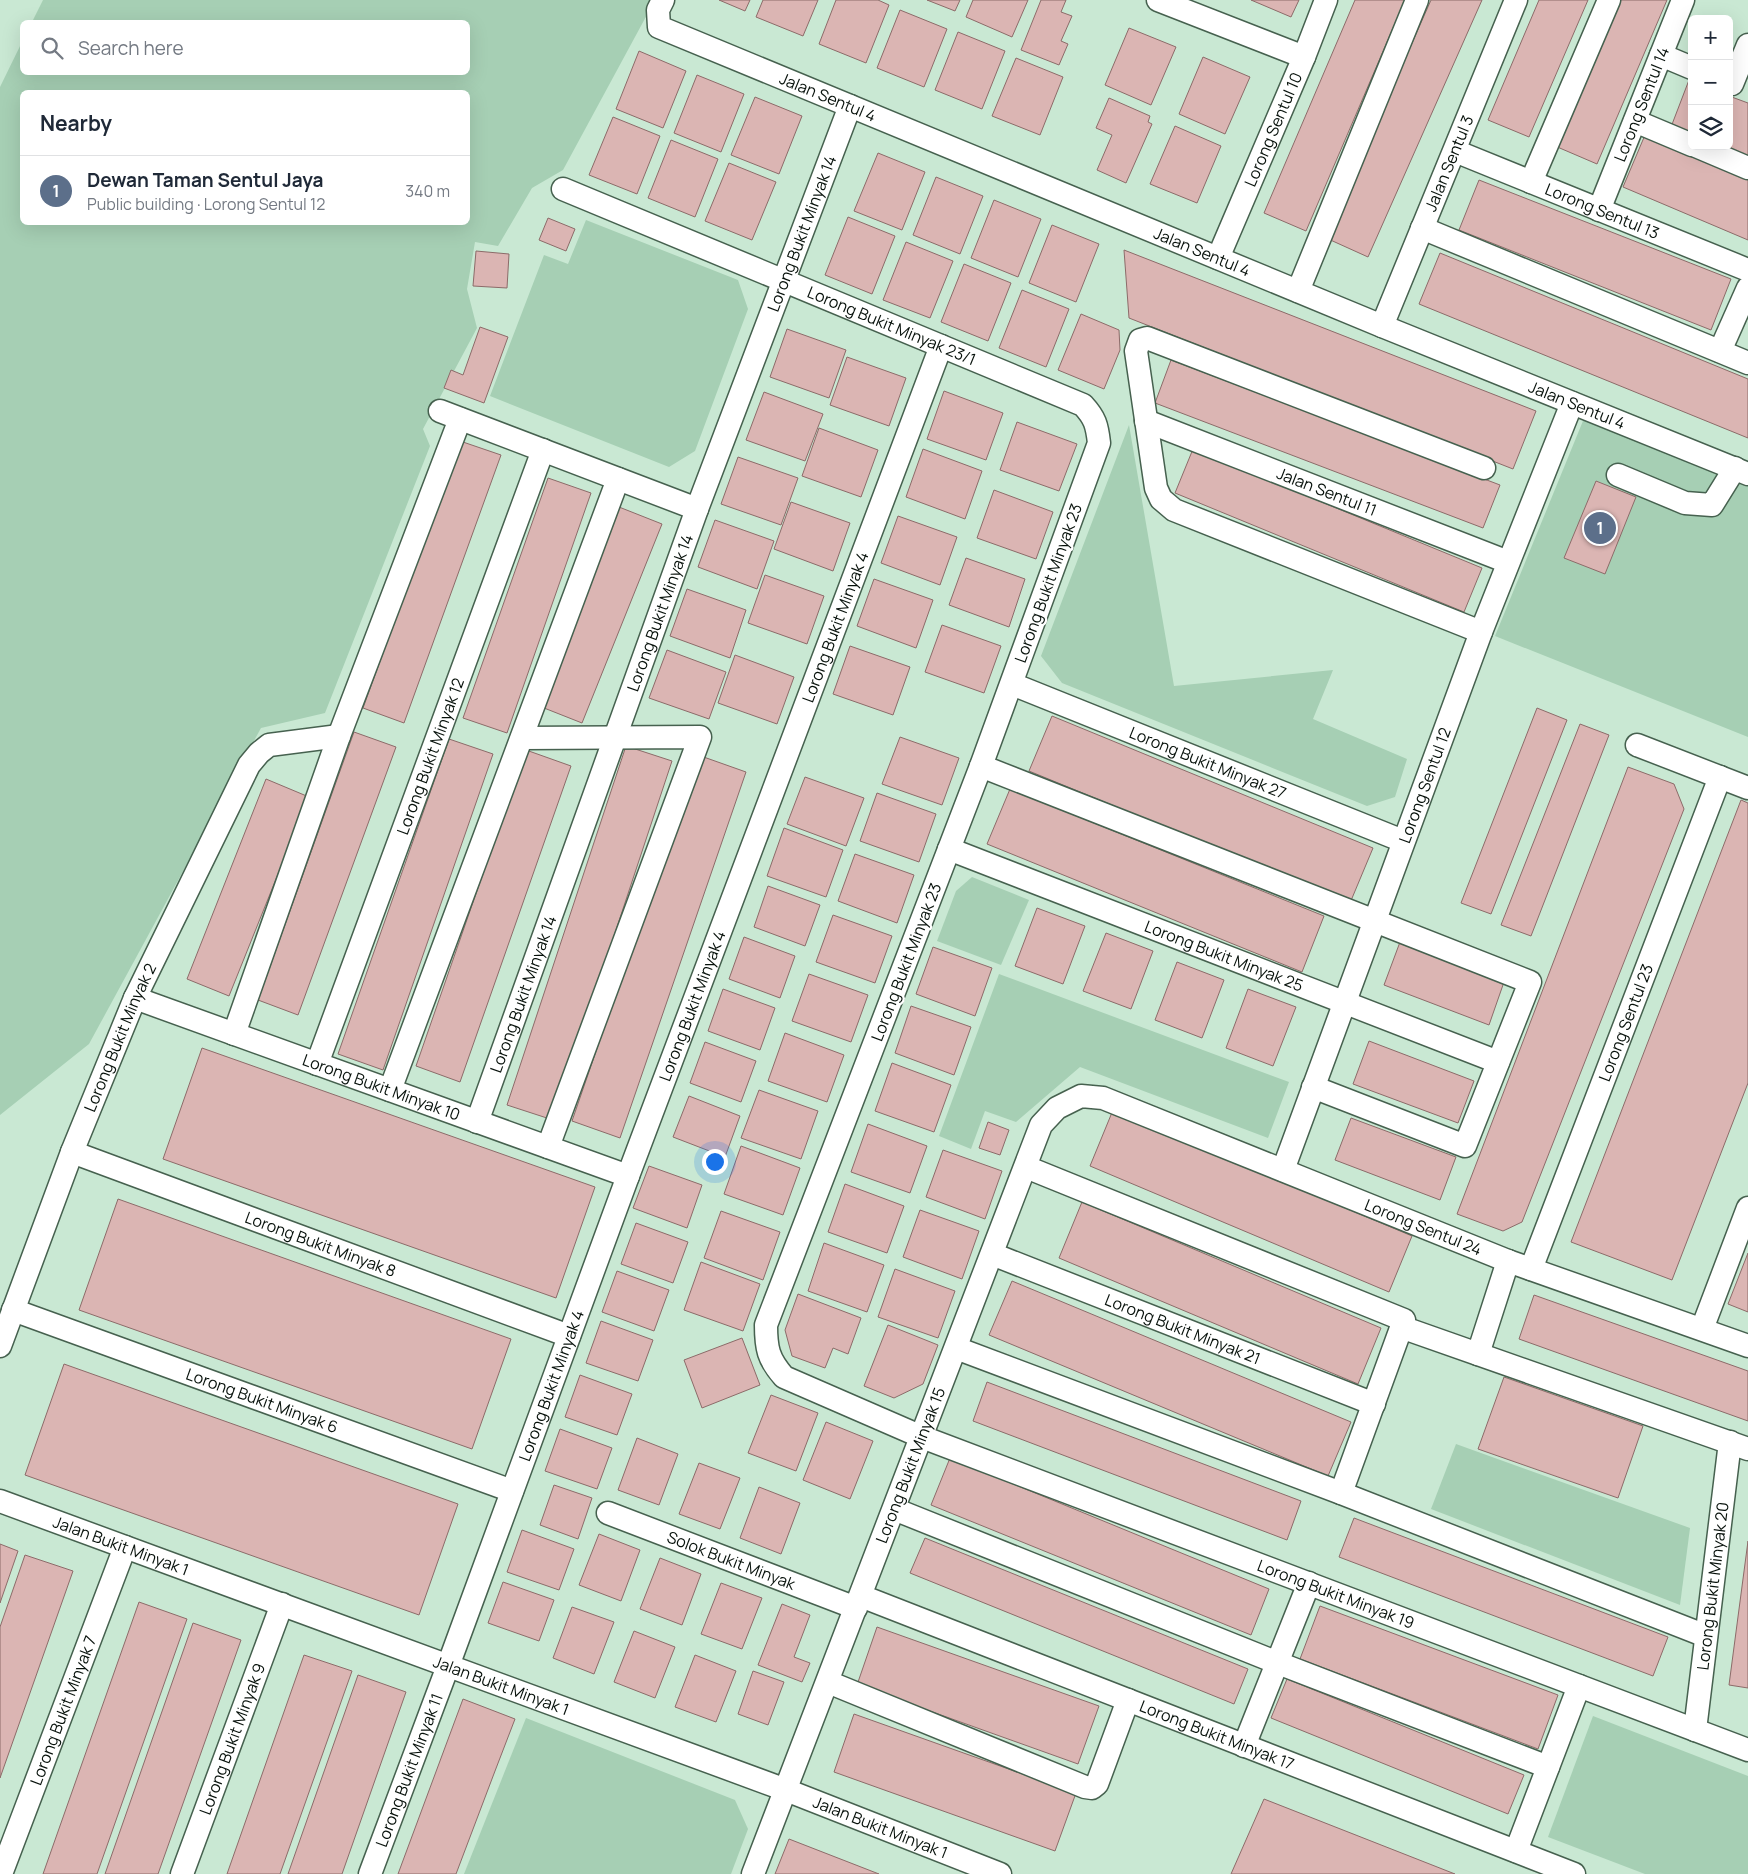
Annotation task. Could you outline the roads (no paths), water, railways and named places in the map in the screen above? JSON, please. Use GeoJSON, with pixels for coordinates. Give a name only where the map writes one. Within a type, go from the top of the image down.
{"type":"FeatureCollection","features":[{"type":"Feature","properties":{"kind":"street","name":"Jalan Sentul 4"},"geometry":{"type":"LineString","coordinates":[[663,0],[658,10],[659,27],[1382,326],[1741,471]]}},
{"type":"Feature","properties":{"kind":"street"},"geometry":{"type":"LineString","coordinates":[[1158,0],[1304,57]]}},
{"type":"Feature","properties":{"kind":"street","name":"Lorong Sentul 10"},"geometry":{"type":"LineString","coordinates":[[1218,258],[1304,57],[1326,0]]}},
{"type":"Feature","properties":{"kind":"street"},"geometry":{"type":"LineString","coordinates":[[1298,291],[1417,0]]}},
{"type":"Feature","properties":{"kind":"street","name":"Jalan Sentul 3"},"geometry":{"type":"LineString","coordinates":[[1382,326],[1516,0]]}},
{"type":"Feature","properties":{"kind":"street"},"geometry":{"type":"LineString","coordinates":[[1531,182],[1609,0]]}},
{"type":"Feature","properties":{"kind":"street","name":"Lorong Sentul 14"},"geometry":{"type":"LineString","coordinates":[[1599,210],[1683,0]]}},
{"type":"Feature","properties":{"kind":"street"},"geometry":{"type":"LineString","coordinates":[[1736,86],[1748,45]]}},
{"type":"Feature","properties":{"kind":"street"},"geometry":{"type":"LineString","coordinates":[[1661,55],[1688,66]]}},
{"type":"Feature","properties":{"kind":"street","name":"Lorong Bukit Minyak 14"},"geometry":{"type":"LineString","coordinates":[[477,1122],[697,510],[850,106]]}},
{"type":"Feature","properties":{"kind":"street"},"geometry":{"type":"LineString","coordinates":[[1635,121],[1688,143]]}},
{"type":"Feature","properties":{"kind":"street"},"geometry":{"type":"LineString","coordinates":[[1705,150],[1748,168]]}},
{"type":"Feature","properties":{"kind":"street","name":"Lorong Sentul 13"},"geometry":{"type":"LineString","coordinates":[[1455,151],[1748,270]]}},
{"type":"Feature","properties":{"kind":"street","name":"Lorong Bukit Minyak 23/1"},"geometry":{"type":"LineString","coordinates":[[563,189],[1083,405]]}},
{"type":"Feature","properties":{"kind":"street"},"geometry":{"type":"LineString","coordinates":[[1422,228],[1748,363]]}},
{"type":"Feature","properties":{"kind":"street"},"geometry":{"type":"LineString","coordinates":[[1720,351],[1748,288]]}},
{"type":"Feature","properties":{"kind":"street"},"geometry":{"type":"LineString","coordinates":[[1481,632],[1174,510],[1161,499],[1156,488],[1136,351],[1140,340],[1147,338],[1484,468]]}},
{"type":"Feature","properties":{"kind":"street","name":"Lorong Bukit Minyak 4"},"geometry":{"type":"LineString","coordinates":[[448,1666],[628,1176],[941,346]]}},
{"type":"Feature","properties":{"kind":"street","name":"Lorong Sentul 12"},"geometry":{"type":"LineString","coordinates":[[1283,1170],[1481,632],[1572,403]]}},
{"type":"Feature","properties":{"kind":"street","name":"Lorong Bukit Minyak 23"},"geometry":{"type":"LineString","coordinates":[[922,1436],[784,1377],[772,1364],[766,1346],[766,1325],[1012,684],[1099,443],[1097,427],[1092,414],[1083,405]]}},
{"type":"Feature","properties":{"kind":"street"},"geometry":{"type":"LineString","coordinates":[[234,1034],[450,415],[697,510]]}},
{"type":"Feature","properties":{"kind":"street","name":"Jalan Sentul 11"},"geometry":{"type":"LineString","coordinates":[[1146,421],[1508,562]]}},
{"type":"Feature","properties":{"kind":"street","name":"Lorong Bukit Minyak 12"},"geometry":{"type":"LineString","coordinates":[[317,1064],[543,450]]}},
{"type":"Feature","properties":{"kind":"street"},"geometry":{"type":"LineString","coordinates":[[1618,474],[1685,503],[1712,505],[1741,471]]}},
{"type":"Feature","properties":{"kind":"street"},"geometry":{"type":"LineString","coordinates":[[390,1090],[618,479]]}},
{"type":"Feature","properties":{"kind":"street","name":"Lorong Bukit Minyak 27"},"geometry":{"type":"LineString","coordinates":[[1012,684],[1403,841]]}},
{"type":"Feature","properties":{"kind":"street","name":"Lorong Bukit Minyak 2"},"geometry":{"type":"LineString","coordinates":[[0,1346],[72,1152],[135,998],[249,765],[269,745],[338,736]]}},
{"type":"Feature","properties":{"kind":"street"},"geometry":{"type":"LineString","coordinates":[[522,738],[700,737],[548,1147]]}},
{"type":"Feature","properties":{"kind":"street"},"geometry":{"type":"LineString","coordinates":[[1638,745],[1748,788]]}},
{"type":"Feature","properties":{"kind":"street"},"geometry":{"type":"LineString","coordinates":[[981,766],[1530,982],[1465,1146],[1313,1087]]}},
{"type":"Feature","properties":{"kind":"street","name":"Lorong Sentul 23"},"geometry":{"type":"LineString","coordinates":[[1532,1269],[1720,777]]}},
{"type":"Feature","properties":{"kind":"street","name":"Lorong Bukit Minyak 25"},"geometry":{"type":"LineString","coordinates":[[949,849],[1498,1062]]}},
{"type":"Feature","properties":{"kind":"street","name":"Lorong Bukit Minyak 10"},"geometry":{"type":"LineString","coordinates":[[135,998],[628,1176]]}},
{"type":"Feature","properties":{"kind":"street","name":"Lorong Bukit Minyak 15"},"geometry":{"type":"LineString","coordinates":[[753,1874],[1041,1126],[1057,1108],[1081,1096],[1103,1098]]}},
{"type":"Feature","properties":{"kind":"street","name":"Lorong Sentul 24"},"geometry":{"type":"LineString","coordinates":[[1103,1098],[1508,1261],[1748,1346]]}},
{"type":"Feature","properties":{"kind":"street","name":"Lorong Bukit Minyak 8"},"geometry":{"type":"LineString","coordinates":[[72,1152],[569,1336]]}},
{"type":"Feature","properties":{"kind":"street"},"geometry":{"type":"LineString","coordinates":[[1026,1166],[1404,1320],[1341,1493]]}},
{"type":"Feature","properties":{"kind":"street"},"geometry":{"type":"LineString","coordinates":[[1702,1330],[1748,1208]]}},
{"type":"Feature","properties":{"kind":"street","name":"Lorong Bukit Minyak 21"},"geometry":{"type":"LineString","coordinates":[[992,1254],[1374,1404]]}},
{"type":"Feature","properties":{"kind":"street"},"geometry":{"type":"LineString","coordinates":[[1478,1354],[1508,1261]]}},
{"type":"Feature","properties":{"kind":"street","name":"Lorong Bukit Minyak 6"},"geometry":{"type":"LineString","coordinates":[[13,1310],[512,1491]]}},
{"type":"Feature","properties":{"kind":"street"},"geometry":{"type":"LineString","coordinates":[[1401,1327],[1739,1446]]}},
{"type":"Feature","properties":{"kind":"street"},"geometry":{"type":"LineString","coordinates":[[956,1348],[1341,1493],[1706,1636]]}},
{"type":"Feature","properties":{"kind":"street","name":"Lorong Bukit Minyak 19"},"geometry":{"type":"LineString","coordinates":[[922,1436],[1748,1750]]}},
{"type":"Feature","properties":{"kind":"street","name":"Lorong Bukit Minyak 20"},"geometry":{"type":"LineString","coordinates":[[1695,1730],[1706,1636],[1739,1446]]}},
{"type":"Feature","properties":{"kind":"street","name":"Jalan Bukit Minyak 1"},"geometry":{"type":"LineString","coordinates":[[0,1501],[786,1790],[1000,1874]]}},
{"type":"Feature","properties":{"kind":"street"},"geometry":{"type":"LineString","coordinates":[[894,1509],[1278,1663],[1548,1767]]}},
{"type":"Feature","properties":{"kind":"street","name":"Solok Bukit Minyak"},"geometry":{"type":"LineString","coordinates":[[608,1513],[858,1602]]}},
{"type":"Feature","properties":{"kind":"street","name":"Lorong Bukit Minyak 7"},"geometry":{"type":"LineString","coordinates":[[1,1874],[125,1547]]}},
{"type":"Feature","properties":{"kind":"street"},"geometry":{"type":"LineString","coordinates":[[1244,1746],[1309,1583]]}},
{"type":"Feature","properties":{"kind":"street","name":"Lorong Bukit Minyak 17"},"geometry":{"type":"LineString","coordinates":[[858,1602],[1128,1700],[1574,1874]]}},
{"type":"Feature","properties":{"kind":"street","name":"Lorong Bukit Minyak 9"},"geometry":{"type":"LineString","coordinates":[[182,1874],[282,1604]]}},
{"type":"Feature","properties":{"kind":"street","name":"Lorong Bukit Minyak 11"},"geometry":{"type":"LineString","coordinates":[[370,1874],[448,1666]]}},
{"type":"Feature","properties":{"kind":"street"},"geometry":{"type":"LineString","coordinates":[[828,1682],[1084,1787],[1092,1788],[1097,1784],[1128,1700]]}},
{"type":"Feature","properties":{"kind":"street"},"geometry":{"type":"LineString","coordinates":[[1516,1851],[1579,1686]]}},
{"type":"Feature","properties":{"kind":"place","name":"Dewan Taman Sentul Jaya"},"geometry":{"type":"Point","coordinates":[1600,528]}}]}
